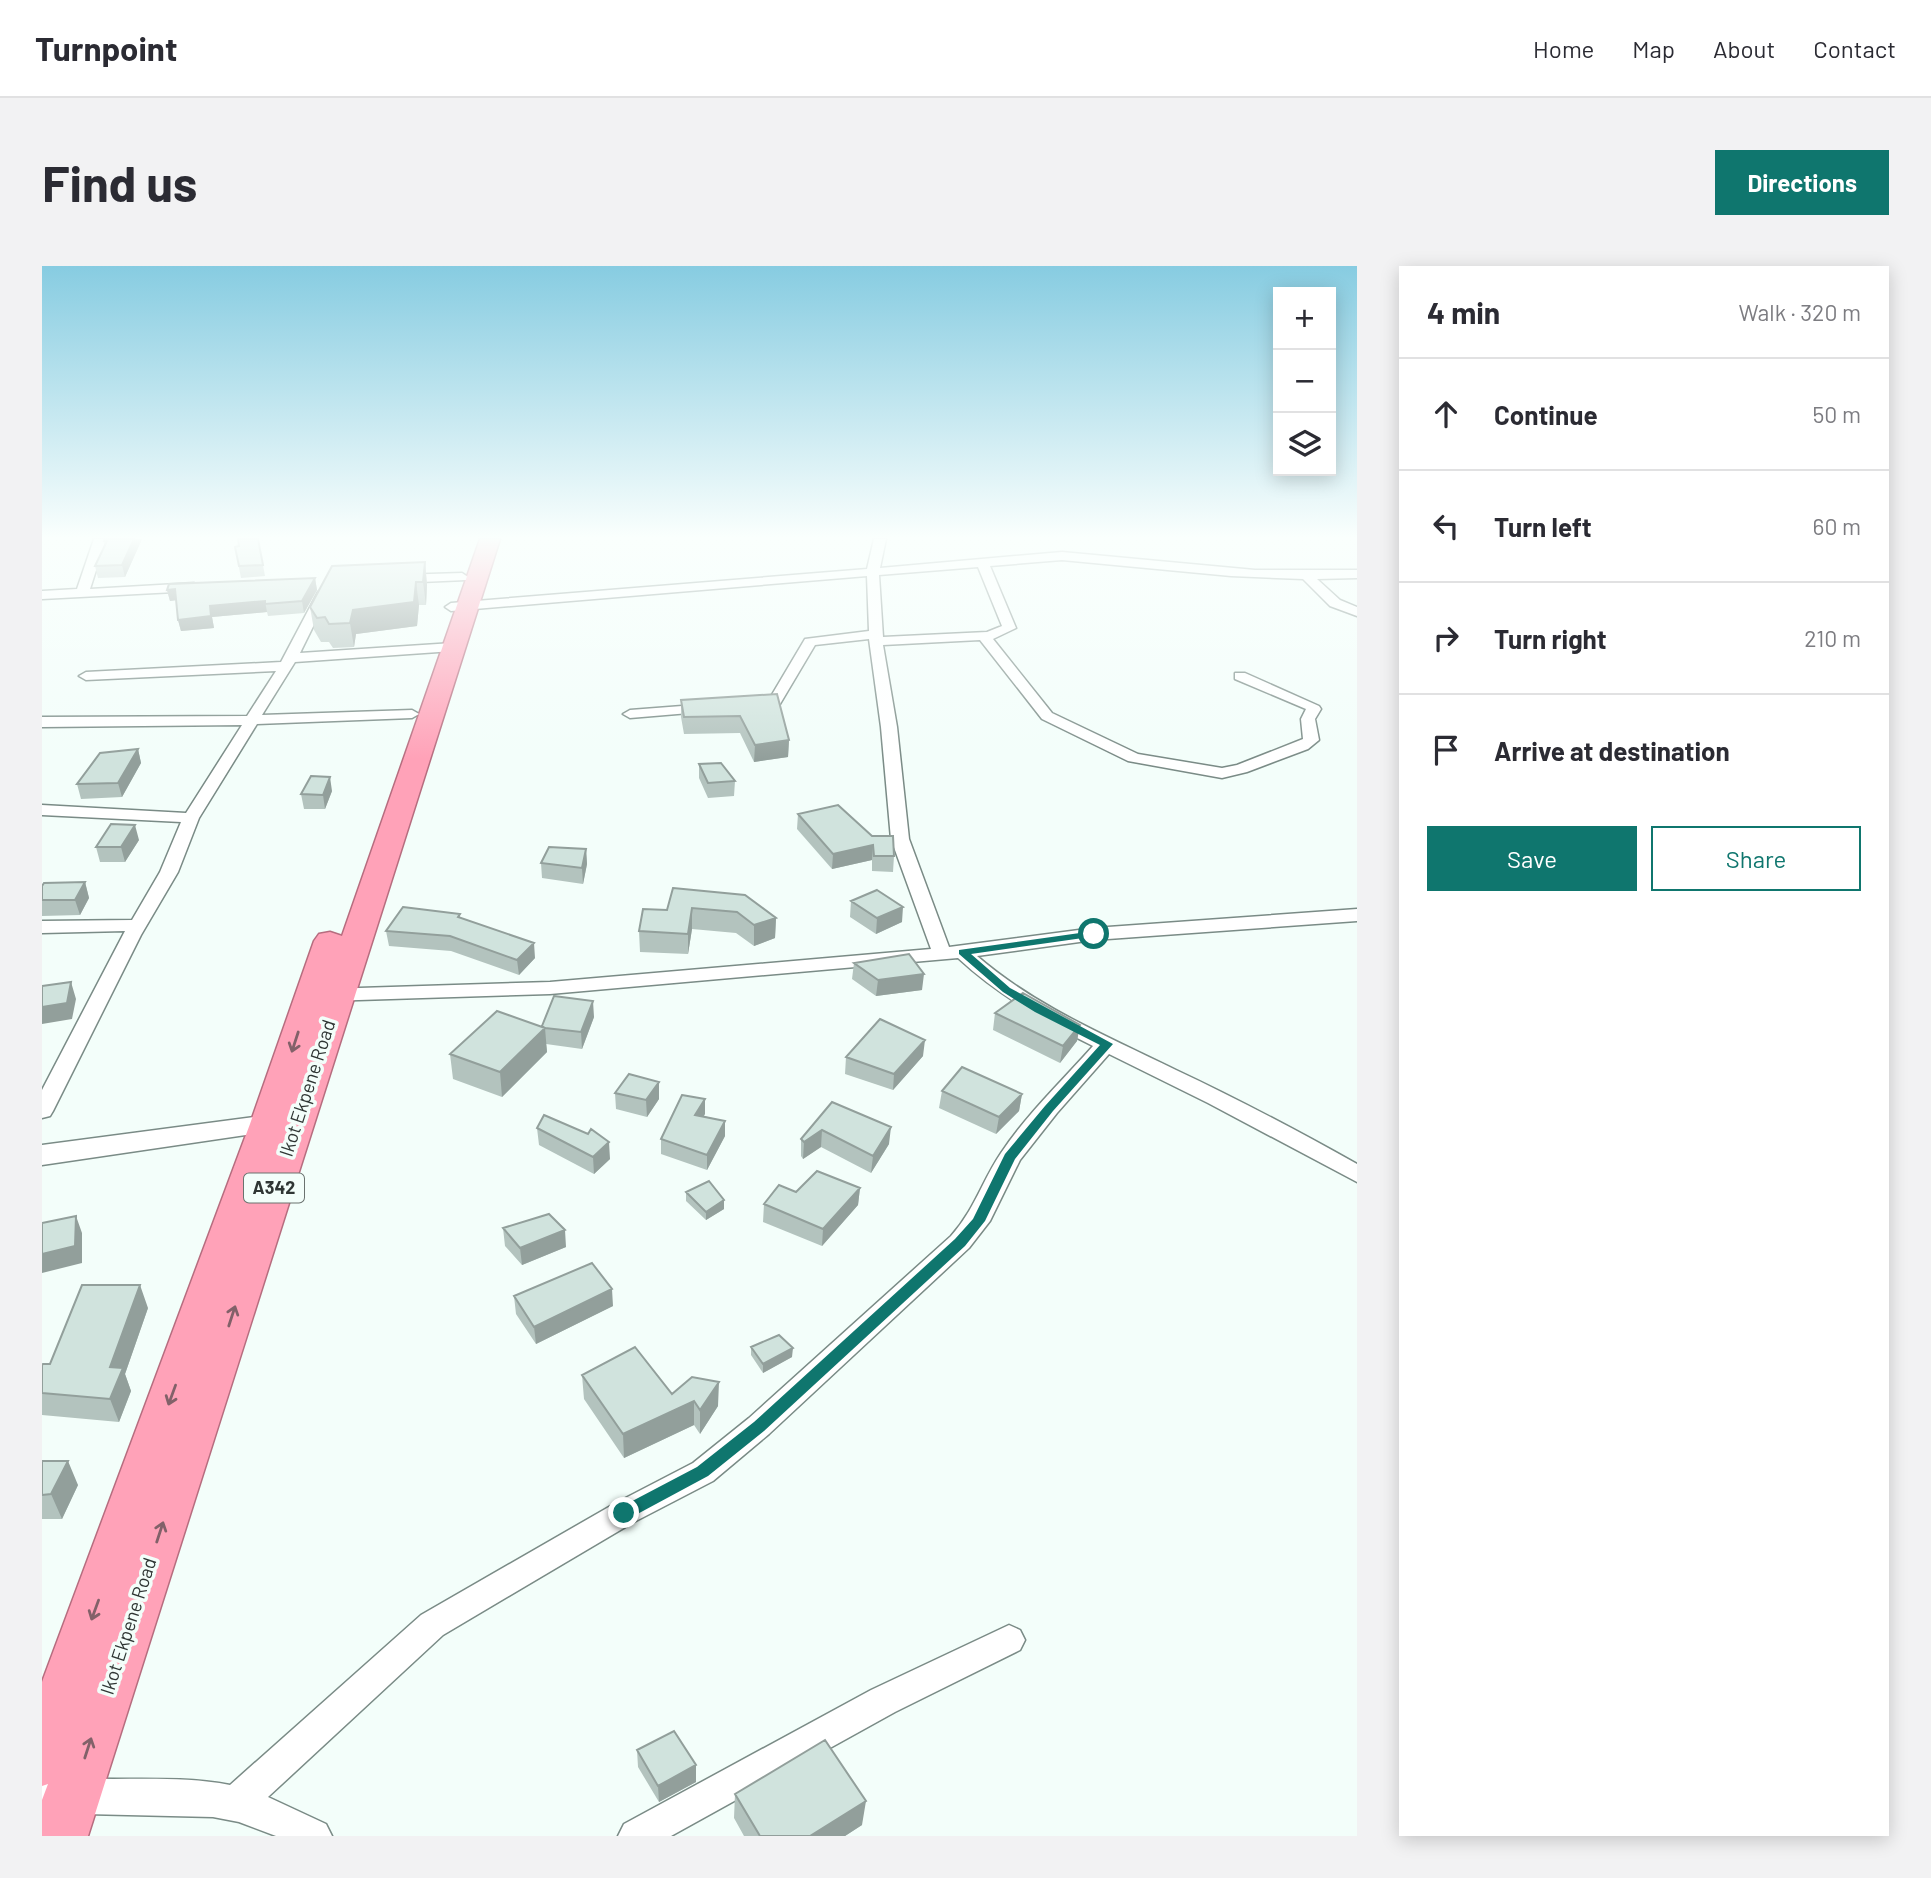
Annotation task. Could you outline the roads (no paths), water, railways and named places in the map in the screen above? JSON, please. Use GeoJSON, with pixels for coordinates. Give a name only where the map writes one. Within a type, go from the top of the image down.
{"type":"FeatureCollection","features":[{"type":"Feature","properties":{"kind":"highway","name":"Ikot Ekpene Road"},"geometry":{"type":"LineString","coordinates":[[59,1836],[57,1795],[324,995],[455,612]]}},
{"type":"Feature","properties":{"kind":"highway","name":"Ikot Ekpene Road"},"geometry":{"type":"LineString","coordinates":[[42,1758],[268,1124],[324,995],[412,714],[445,648]]}},
{"type":"Feature","properties":{"kind":"street"},"geometry":{"type":"LineString","coordinates":[[42,1111],[138,925],[169,872],[191,818],[288,662],[314,612]]}},
{"type":"Feature","properties":{"kind":"street"},"geometry":{"type":"LineString","coordinates":[[875,612],[876,637],[890,727],[900,839],[952,953],[1039,1010],[1357,1174]]}},
{"type":"Feature","properties":{"kind":"street"},"geometry":{"type":"LineString","coordinates":[[630,714],[775,701],[810,642],[876,637],[984,636],[1010,628],[1003,612]]}},
{"type":"Feature","properties":{"kind":"street"},"geometry":{"type":"LineString","coordinates":[[984,636],[1047,716],[1063,726],[1134,758],[1208,772],[1241,769],[1303,746],[1311,740],[1308,719],[1314,709],[1311,706],[1240,676]]}},
{"type":"Feature","properties":{"kind":"street"},"geometry":{"type":"LineString","coordinates":[[86,676],[445,648]]}},
{"type":"Feature","properties":{"kind":"street"},"geometry":{"type":"LineString","coordinates":[[42,722],[250,720],[412,714]]}},
{"type":"Feature","properties":{"kind":"street"},"geometry":{"type":"LineString","coordinates":[[42,810],[191,818]]}},
{"type":"Feature","properties":{"kind":"street"},"geometry":{"type":"LineString","coordinates":[[324,995],[550,988],[952,953],[1094,934],[1357,915]]}},
{"type":"Feature","properties":{"kind":"street"},"geometry":{"type":"LineString","coordinates":[[42,927],[138,925]]}},
{"type":"Feature","properties":{"kind":"street"},"geometry":{"type":"LineString","coordinates":[[234,1805],[432,1625],[624,1513],[703,1472],[759,1426],[960,1242],[978,1221],[1010,1157],[1049,1108],[1107,1044]]}},
{"type":"Feature","properties":{"kind":"street"},"geometry":{"type":"LineString","coordinates":[[42,1155],[268,1124]]}},
{"type":"Feature","properties":{"kind":"street"},"geometry":{"type":"LineString","coordinates":[[636,1836],[883,1701],[1009,1640]]}},
{"type":"Feature","properties":{"kind":"street"},"geometry":{"type":"LineString","coordinates":[[57,1795],[214,1800],[266,1812],[314,1836]]}}]}
